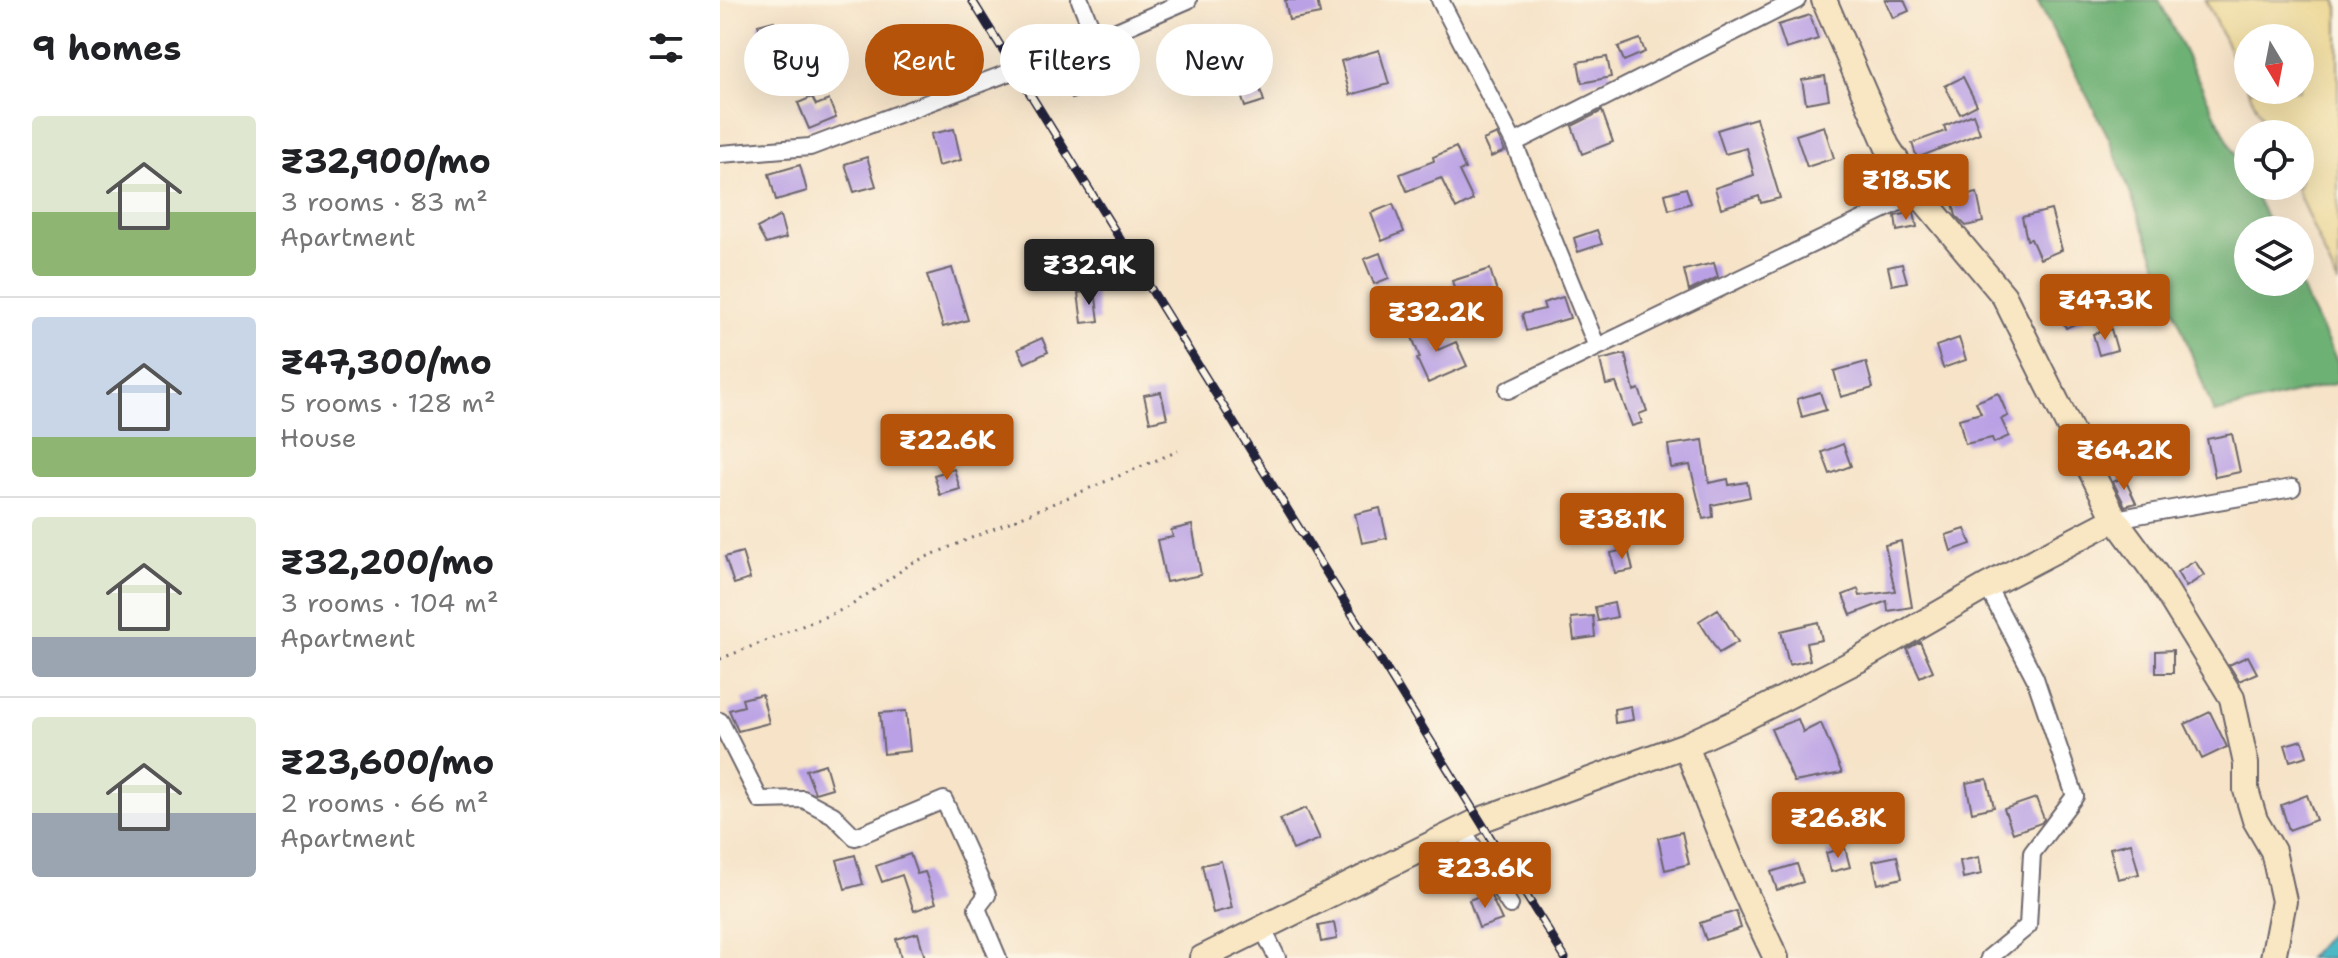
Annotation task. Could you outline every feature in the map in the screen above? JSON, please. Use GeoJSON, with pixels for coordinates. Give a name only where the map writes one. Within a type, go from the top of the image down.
{"type":"FeatureCollection","features":[{"type":"Feature","properties":{"kind":"main road"},"geometry":{"type":"LineString","coordinates":[[1824,0],[1887,146],[1918,193],[2004,296],[2115,519],[2157,576],[2232,698],[2246,764],[2246,790],[2255,820],[2273,851],[2284,901],[2273,958]]}},
{"type":"Feature","properties":{"kind":"main road"},"geometry":{"type":"LineString","coordinates":[[1202,958],[1480,820],[1686,745],[1860,659],[1987,586],[2115,519]]}},
{"type":"Feature","properties":{"kind":"main road"},"geometry":{"type":"LineString","coordinates":[[1686,745],[1748,901],[1776,958]]}},
{"type":"Feature","properties":{"kind":"street"},"geometry":{"type":"LineString","coordinates":[[1080,0],[1090,24]]}},
{"type":"Feature","properties":{"kind":"street"},"geometry":{"type":"LineString","coordinates":[[1133,24],[1188,0]]}},
{"type":"Feature","properties":{"kind":"street"},"geometry":{"type":"LineString","coordinates":[[1440,0],[1514,143],[1597,347]]}},
{"type":"Feature","properties":{"kind":"street"},"geometry":{"type":"LineString","coordinates":[[1514,143],[1797,0]]}},
{"type":"Feature","properties":{"kind":"street"},"geometry":{"type":"LineString","coordinates":[[720,154],[810,147],[1000,76]]}},
{"type":"Feature","properties":{"kind":"street"},"geometry":{"type":"LineString","coordinates":[[1508,390],[1918,193]]}},
{"type":"Feature","properties":{"kind":"street"},"geometry":{"type":"LineString","coordinates":[[2115,519],[2292,488]]}},
{"type":"Feature","properties":{"kind":"street"},"geometry":{"type":"LineString","coordinates":[[1987,586],[2035,678],[2075,796],[2032,853],[2028,926],[1989,958]]}},
{"type":"Feature","properties":{"kind":"street"},"geometry":{"type":"LineString","coordinates":[[720,721],[760,800],[803,799],[833,815],[855,837],[944,800],[987,895],[977,908],[998,958]]}},
{"type":"Feature","properties":{"kind":"street"},"geometry":{"type":"LineString","coordinates":[[1462,829],[1510,905]]}},
{"type":"Feature","properties":{"kind":"street"},"geometry":{"type":"LineString","coordinates":[[1263,929],[1277,958]]}},
{"type":"Feature","properties":{"kind":"path"},"geometry":{"type":"LineString","coordinates":[[720,659],[849,607],[912,563],[1178,451]]}},
{"type":"Feature","properties":{"kind":"green space"},"geometry":{"type":"Polygon","coordinates":[[[2037,0],[2159,0],[2234,153],[2234,200],[2258,200],[2265,216],[2234,216],[2234,296],[2305,296],[2338,363],[2338,383],[2214,413],[2109,138],[2037,0]]]}},
{"type":"Feature","properties":{"kind":"sand"},"geometry":{"type":"Polygon","coordinates":[[[2205,0],[2336,0],[2338,285],[2314,230],[2314,216],[2308,216],[2301,200],[2314,200],[2314,120],[2263,120],[2255,104],[2314,104],[2314,24],[2234,24],[2234,60],[2205,0]]]}},
{"type":"Feature","properties":{"kind":"water"},"geometry":{"type":"Polygon","coordinates":[[[2338,924],[2338,958],[2308,958],[2338,924]]]}},
{"type":"Feature","properties":{"kind":"building"},"geometry":{"type":"Polygon","coordinates":[[[1285,0],[1317,0],[1320,14],[1289,20],[1285,0]]]}},
{"type":"Feature","properties":{"kind":"building"},"geometry":{"type":"Polygon","coordinates":[[[1885,0],[1904,0],[1909,11],[1893,18],[1885,0]]]}},
{"type":"Feature","properties":{"kind":"building"},"geometry":{"type":"Polygon","coordinates":[[[1810,15],[1818,39],[1786,49],[1778,25],[1810,15]]]}},
{"type":"Feature","properties":{"kind":"building"},"geometry":{"type":"Polygon","coordinates":[[[1640,39],[1645,52],[1624,61],[1618,47],[1640,39]]]}},
{"type":"Feature","properties":{"kind":"building"},"geometry":{"type":"Polygon","coordinates":[[[1379,50],[1389,84],[1350,95],[1341,61],[1379,50]]]}},
{"type":"Feature","properties":{"kind":"building"},"geometry":{"type":"Polygon","coordinates":[[[1607,57],[1611,77],[1582,83],[1578,62],[1607,57]]]}},
{"type":"Feature","properties":{"kind":"building"},"geometry":{"type":"Polygon","coordinates":[[[1825,76],[1829,99],[1806,103],[1802,80],[1825,76]]]}},
{"type":"Feature","properties":{"kind":"building"},"geometry":{"type":"Polygon","coordinates":[[[1963,77],[1977,105],[1960,114],[1945,86],[1963,77]]]}},
{"type":"Feature","properties":{"kind":"building"},"geometry":{"type":"Polygon","coordinates":[[[1241,96],[1262,96],[1264,101],[1245,107],[1241,96]]]}},
{"type":"Feature","properties":{"kind":"building"},"geometry":{"type":"Polygon","coordinates":[[[812,97],[816,105],[829,100],[836,118],[809,129],[798,103],[812,97]]]}},
{"type":"Feature","properties":{"kind":"building"},"geometry":{"type":"Polygon","coordinates":[[[1602,111],[1613,142],[1582,154],[1572,126],[1602,111]]]}},
{"type":"Feature","properties":{"kind":"building"},"geometry":{"type":"Polygon","coordinates":[[[1973,114],[1980,133],[1917,158],[1912,143],[1946,131],[1944,126],[1973,114]]]}},
{"type":"Feature","properties":{"kind":"building"},"geometry":{"type":"Polygon","coordinates":[[[1756,118],[1780,198],[1761,203],[1759,196],[1721,208],[1715,188],[1754,175],[1747,148],[1725,154],[1717,130],[1756,118]]]}},
{"type":"Feature","properties":{"kind":"building"},"geometry":{"type":"Polygon","coordinates":[[[1824,126],[1834,158],[1807,167],[1796,135],[1824,126]]]}},
{"type":"Feature","properties":{"kind":"building"},"geometry":{"type":"Polygon","coordinates":[[[954,129],[961,160],[938,166],[931,134],[954,129]]]}},
{"type":"Feature","properties":{"kind":"building"},"geometry":{"type":"Polygon","coordinates":[[[1497,134],[1505,151],[1491,157],[1483,140],[1497,134]]]}},
{"type":"Feature","properties":{"kind":"building"},"geometry":{"type":"Polygon","coordinates":[[[1456,147],[1465,169],[1459,171],[1473,200],[1456,209],[1441,178],[1407,191],[1400,174],[1434,161],[1433,157],[1456,147]]]}},
{"type":"Feature","properties":{"kind":"building"},"geometry":{"type":"Polygon","coordinates":[[[867,157],[876,186],[854,192],[845,164],[867,157]]]}},
{"type":"Feature","properties":{"kind":"building"},"geometry":{"type":"Polygon","coordinates":[[[800,165],[807,191],[776,200],[769,174],[800,165]]]}},
{"type":"Feature","properties":{"kind":"building"},"geometry":{"type":"Polygon","coordinates":[[[1686,188],[1691,203],[1669,210],[1665,194],[1686,188]]]}},
{"type":"Feature","properties":{"kind":"building"},"geometry":{"type":"Polygon","coordinates":[[[1977,193],[1983,222],[1966,226],[1956,216],[1952,199],[1977,193]]]}},
{"type":"Feature","properties":{"kind":"building"},"geometry":{"type":"Polygon","coordinates":[[[1393,204],[1404,232],[1382,241],[1371,213],[1393,204]]]}},
{"type":"Feature","properties":{"kind":"building"},"geometry":{"type":"Polygon","coordinates":[[[2051,210],[2062,250],[2040,259],[2031,239],[2027,240],[2022,217],[2051,210]]]}},
{"type":"Feature","properties":{"kind":"building"},"geometry":{"type":"Polygon","coordinates":[[[1914,212],[1917,227],[1897,231],[1895,216],[1914,212]]]}},
{"type":"Feature","properties":{"kind":"building"},"geometry":{"type":"Polygon","coordinates":[[[780,216],[786,238],[766,244],[757,228],[780,216]]]}},
{"type":"Feature","properties":{"kind":"building"},"geometry":{"type":"Polygon","coordinates":[[[1597,230],[1602,244],[1578,252],[1574,238],[1597,230]]]}},
{"type":"Feature","properties":{"kind":"building"},"geometry":{"type":"Polygon","coordinates":[[[1380,253],[1389,278],[1374,284],[1364,259],[1380,253]]]}},
{"type":"Feature","properties":{"kind":"building"},"geometry":{"type":"Polygon","coordinates":[[[1714,263],[1718,277],[1689,291],[1684,270],[1714,263]]]}},
{"type":"Feature","properties":{"kind":"building"},"geometry":{"type":"Polygon","coordinates":[[[1902,264],[1907,282],[1892,285],[1888,267],[1902,264]]]}},
{"type":"Feature","properties":{"kind":"building"},"geometry":{"type":"Polygon","coordinates":[[[952,268],[968,320],[943,327],[927,275],[952,268]]]}},
{"type":"Feature","properties":{"kind":"building"},"geometry":{"type":"Polygon","coordinates":[[[1490,269],[1497,292],[1459,304],[1452,281],[1490,269]]]}},
{"type":"Feature","properties":{"kind":"building"},"geometry":{"type":"Polygon","coordinates":[[[1095,290],[1099,321],[1082,323],[1078,293],[1095,290]]]}},
{"type":"Feature","properties":{"kind":"building"},"geometry":{"type":"Polygon","coordinates":[[[2086,291],[2097,314],[2066,328],[2055,306],[2086,291]]]}},
{"type":"Feature","properties":{"kind":"building"},"geometry":{"type":"Polygon","coordinates":[[[1563,297],[1570,318],[1526,331],[1522,314],[1545,309],[1543,303],[1563,297]]]}},
{"type":"Feature","properties":{"kind":"building"},"geometry":{"type":"Polygon","coordinates":[[[1429,322],[1438,350],[1456,342],[1467,366],[1428,383],[1417,359],[1420,358],[1409,329],[1429,322]]]}},
{"type":"Feature","properties":{"kind":"building"},"geometry":{"type":"Polygon","coordinates":[[[2111,329],[2117,350],[2099,355],[2093,334],[2111,329]]]}},
{"type":"Feature","properties":{"kind":"building"},"geometry":{"type":"Polygon","coordinates":[[[1042,338],[1048,352],[1025,363],[1018,349],[1042,338]]]}},
{"type":"Feature","properties":{"kind":"building"},"geometry":{"type":"Polygon","coordinates":[[[1959,338],[1966,360],[1943,368],[1936,346],[1959,338]]]}},
{"type":"Feature","properties":{"kind":"building"},"geometry":{"type":"Polygon","coordinates":[[[1625,354],[1634,391],[1639,389],[1647,411],[1639,414],[1642,423],[1632,426],[1616,383],[1606,385],[1600,360],[1625,354]]]}},
{"type":"Feature","properties":{"kind":"building"},"geometry":{"type":"Polygon","coordinates":[[[1866,362],[1873,388],[1841,397],[1834,371],[1866,362]]]}},
{"type":"Feature","properties":{"kind":"building"},"geometry":{"type":"Polygon","coordinates":[[[1161,392],[1167,418],[1150,422],[1144,395],[1161,392]]]}},
{"type":"Feature","properties":{"kind":"building"},"geometry":{"type":"Polygon","coordinates":[[[1820,392],[1826,410],[1802,417],[1797,399],[1820,392]]]}},
{"type":"Feature","properties":{"kind":"building"},"geometry":{"type":"Polygon","coordinates":[[[1998,393],[2008,416],[2001,419],[2009,436],[1994,443],[1992,438],[1965,444],[1959,419],[1981,413],[1976,402],[1998,393]]]}},
{"type":"Feature","properties":{"kind":"building"},"geometry":{"type":"Polygon","coordinates":[[[2232,434],[2240,472],[2215,477],[2207,439],[2232,434]]]}},
{"type":"Feature","properties":{"kind":"building"},"geometry":{"type":"Polygon","coordinates":[[[1703,440],[1709,483],[1728,479],[1729,485],[1747,482],[1750,497],[1712,505],[1713,517],[1703,519],[1690,465],[1671,468],[1668,445],[1703,440]]]}},
{"type":"Feature","properties":{"kind":"building"},"geometry":{"type":"Polygon","coordinates":[[[1843,444],[1851,466],[1830,474],[1822,452],[1843,444]]]}},
{"type":"Feature","properties":{"kind":"building"},"geometry":{"type":"Polygon","coordinates":[[[954,469],[960,489],[940,495],[934,475],[954,469]]]}},
{"type":"Feature","properties":{"kind":"building"},"geometry":{"type":"Polygon","coordinates":[[[2124,477],[2136,503],[2125,506],[2113,482],[2124,477]]]}},
{"type":"Feature","properties":{"kind":"building"},"geometry":{"type":"Polygon","coordinates":[[[1380,508],[1387,538],[1362,543],[1355,514],[1380,508]]]}},
{"type":"Feature","properties":{"kind":"building"},"geometry":{"type":"Polygon","coordinates":[[[1192,525],[1201,575],[1166,582],[1157,540],[1173,537],[1171,530],[1192,525]]]}},
{"type":"Feature","properties":{"kind":"building"},"geometry":{"type":"Polygon","coordinates":[[[1965,529],[1971,544],[1951,551],[1946,535],[1965,529]]]}},
{"type":"Feature","properties":{"kind":"building"},"geometry":{"type":"Polygon","coordinates":[[[1901,541],[1912,607],[1888,611],[1887,601],[1851,615],[1843,595],[1858,589],[1860,596],[1895,591],[1885,545],[1901,541]]]}},
{"type":"Feature","properties":{"kind":"building"},"geometry":{"type":"Polygon","coordinates":[[[1628,549],[1633,570],[1615,573],[1611,553],[1628,549]]]}},
{"type":"Feature","properties":{"kind":"building"},"geometry":{"type":"Polygon","coordinates":[[[742,552],[750,579],[734,584],[725,557],[742,552]]]}},
{"type":"Feature","properties":{"kind":"building"},"geometry":{"type":"Polygon","coordinates":[[[2195,561],[2204,575],[2186,587],[2177,572],[2195,561]]]}},
{"type":"Feature","properties":{"kind":"building"},"geometry":{"type":"Polygon","coordinates":[[[1614,603],[1617,617],[1598,621],[1595,607],[1614,603]]]}},
{"type":"Feature","properties":{"kind":"building"},"geometry":{"type":"Polygon","coordinates":[[[1718,609],[1738,642],[1719,653],[1699,621],[1718,609]]]}},
{"type":"Feature","properties":{"kind":"building"},"geometry":{"type":"Polygon","coordinates":[[[1593,616],[1595,637],[1574,640],[1571,618],[1593,616]]]}},
{"type":"Feature","properties":{"kind":"building"},"geometry":{"type":"Polygon","coordinates":[[[1818,622],[1822,640],[1806,643],[1810,660],[1789,665],[1781,631],[1818,622]]]}},
{"type":"Feature","properties":{"kind":"building"},"geometry":{"type":"Polygon","coordinates":[[[1920,642],[1933,671],[1920,677],[1907,649],[1920,642]]]}},
{"type":"Feature","properties":{"kind":"building"},"geometry":{"type":"Polygon","coordinates":[[[2173,650],[2173,673],[2156,673],[2156,651],[2173,650]]]}},
{"type":"Feature","properties":{"kind":"building"},"geometry":{"type":"Polygon","coordinates":[[[2248,656],[2257,673],[2239,681],[2229,665],[2248,656]]]}},
{"type":"Feature","properties":{"kind":"building"},"geometry":{"type":"Polygon","coordinates":[[[762,694],[769,723],[738,731],[729,710],[744,706],[742,699],[762,694]]]}},
{"type":"Feature","properties":{"kind":"building"},"geometry":{"type":"Polygon","coordinates":[[[1631,706],[1633,720],[1615,723],[1614,709],[1631,706]]]}},
{"type":"Feature","properties":{"kind":"building"},"geometry":{"type":"Polygon","coordinates":[[[906,711],[910,751],[884,754],[880,713],[906,711]]]}},
{"type":"Feature","properties":{"kind":"building"},"geometry":{"type":"Polygon","coordinates":[[[2210,712],[2227,747],[2202,759],[2185,724],[2210,712]]]}},
{"type":"Feature","properties":{"kind":"building"},"geometry":{"type":"Polygon","coordinates":[[[1798,719],[1803,732],[1821,723],[1842,773],[1794,782],[1771,729],[1798,719]]]}},
{"type":"Feature","properties":{"kind":"building"},"geometry":{"type":"Polygon","coordinates":[[[2302,740],[2307,756],[2290,761],[2285,745],[2302,740]]]}},
{"type":"Feature","properties":{"kind":"building"},"geometry":{"type":"Polygon","coordinates":[[[825,764],[832,788],[815,793],[806,770],[825,764]]]}},
{"type":"Feature","properties":{"kind":"building"},"geometry":{"type":"Polygon","coordinates":[[[1987,779],[1994,807],[1972,812],[1966,783],[1987,779]]]}},
{"type":"Feature","properties":{"kind":"building"},"geometry":{"type":"Polygon","coordinates":[[[2307,795],[2316,820],[2289,830],[2281,805],[2307,795]]]}},
{"type":"Feature","properties":{"kind":"building"},"geometry":{"type":"Polygon","coordinates":[[[2036,798],[2044,819],[2041,823],[2013,833],[2004,809],[2036,798]]]}},
{"type":"Feature","properties":{"kind":"building"},"geometry":{"type":"Polygon","coordinates":[[[1306,808],[1320,839],[1293,850],[1280,819],[1306,808]]]}},
{"type":"Feature","properties":{"kind":"building"},"geometry":{"type":"Polygon","coordinates":[[[1682,832],[1689,864],[1665,870],[1658,838],[1682,832]]]}},
{"type":"Feature","properties":{"kind":"building"},"geometry":{"type":"Polygon","coordinates":[[[2131,843],[2139,874],[2118,879],[2110,848],[2131,843]]]}},
{"type":"Feature","properties":{"kind":"building"},"geometry":{"type":"Polygon","coordinates":[[[1845,848],[1850,867],[1831,872],[1826,853],[1845,848]]]}},
{"type":"Feature","properties":{"kind":"building"},"geometry":{"type":"Polygon","coordinates":[[[910,854],[917,874],[925,872],[936,903],[914,911],[902,875],[882,882],[876,866],[910,854]]]}},
{"type":"Feature","properties":{"kind":"building"},"geometry":{"type":"Polygon","coordinates":[[[855,855],[863,884],[845,889],[837,860],[855,855]]]}},
{"type":"Feature","properties":{"kind":"building"},"geometry":{"type":"Polygon","coordinates":[[[1897,856],[1902,878],[1878,884],[1873,861],[1897,856]]]}},
{"type":"Feature","properties":{"kind":"building"},"geometry":{"type":"Polygon","coordinates":[[[1979,857],[1982,874],[1963,878],[1960,861],[1979,857]]]}},
{"type":"Feature","properties":{"kind":"building"},"geometry":{"type":"Polygon","coordinates":[[[1221,861],[1232,908],[1213,913],[1202,865],[1221,861]]]}},
{"type":"Feature","properties":{"kind":"building"},"geometry":{"type":"Polygon","coordinates":[[[1797,864],[1803,882],[1777,890],[1771,872],[1797,864]]]}},
{"type":"Feature","properties":{"kind":"building"},"geometry":{"type":"Polygon","coordinates":[[[1489,892],[1502,920],[1479,928],[1469,900],[1489,892]]]}},
{"type":"Feature","properties":{"kind":"building"},"geometry":{"type":"Polygon","coordinates":[[[1736,911],[1741,928],[1706,940],[1700,923],[1736,911]]]}},
{"type":"Feature","properties":{"kind":"building"},"geometry":{"type":"Polygon","coordinates":[[[1334,923],[1337,939],[1321,942],[1318,926],[1334,923]]]}},
{"type":"Feature","properties":{"kind":"building"},"geometry":{"type":"Polygon","coordinates":[[[918,933],[925,958],[901,958],[896,939],[918,933]]]}},
{"type":"Feature","properties":{"kind":"railway"},"geometry":{"type":"LineString","coordinates":[[972,0],[1565,958]]}}]}
